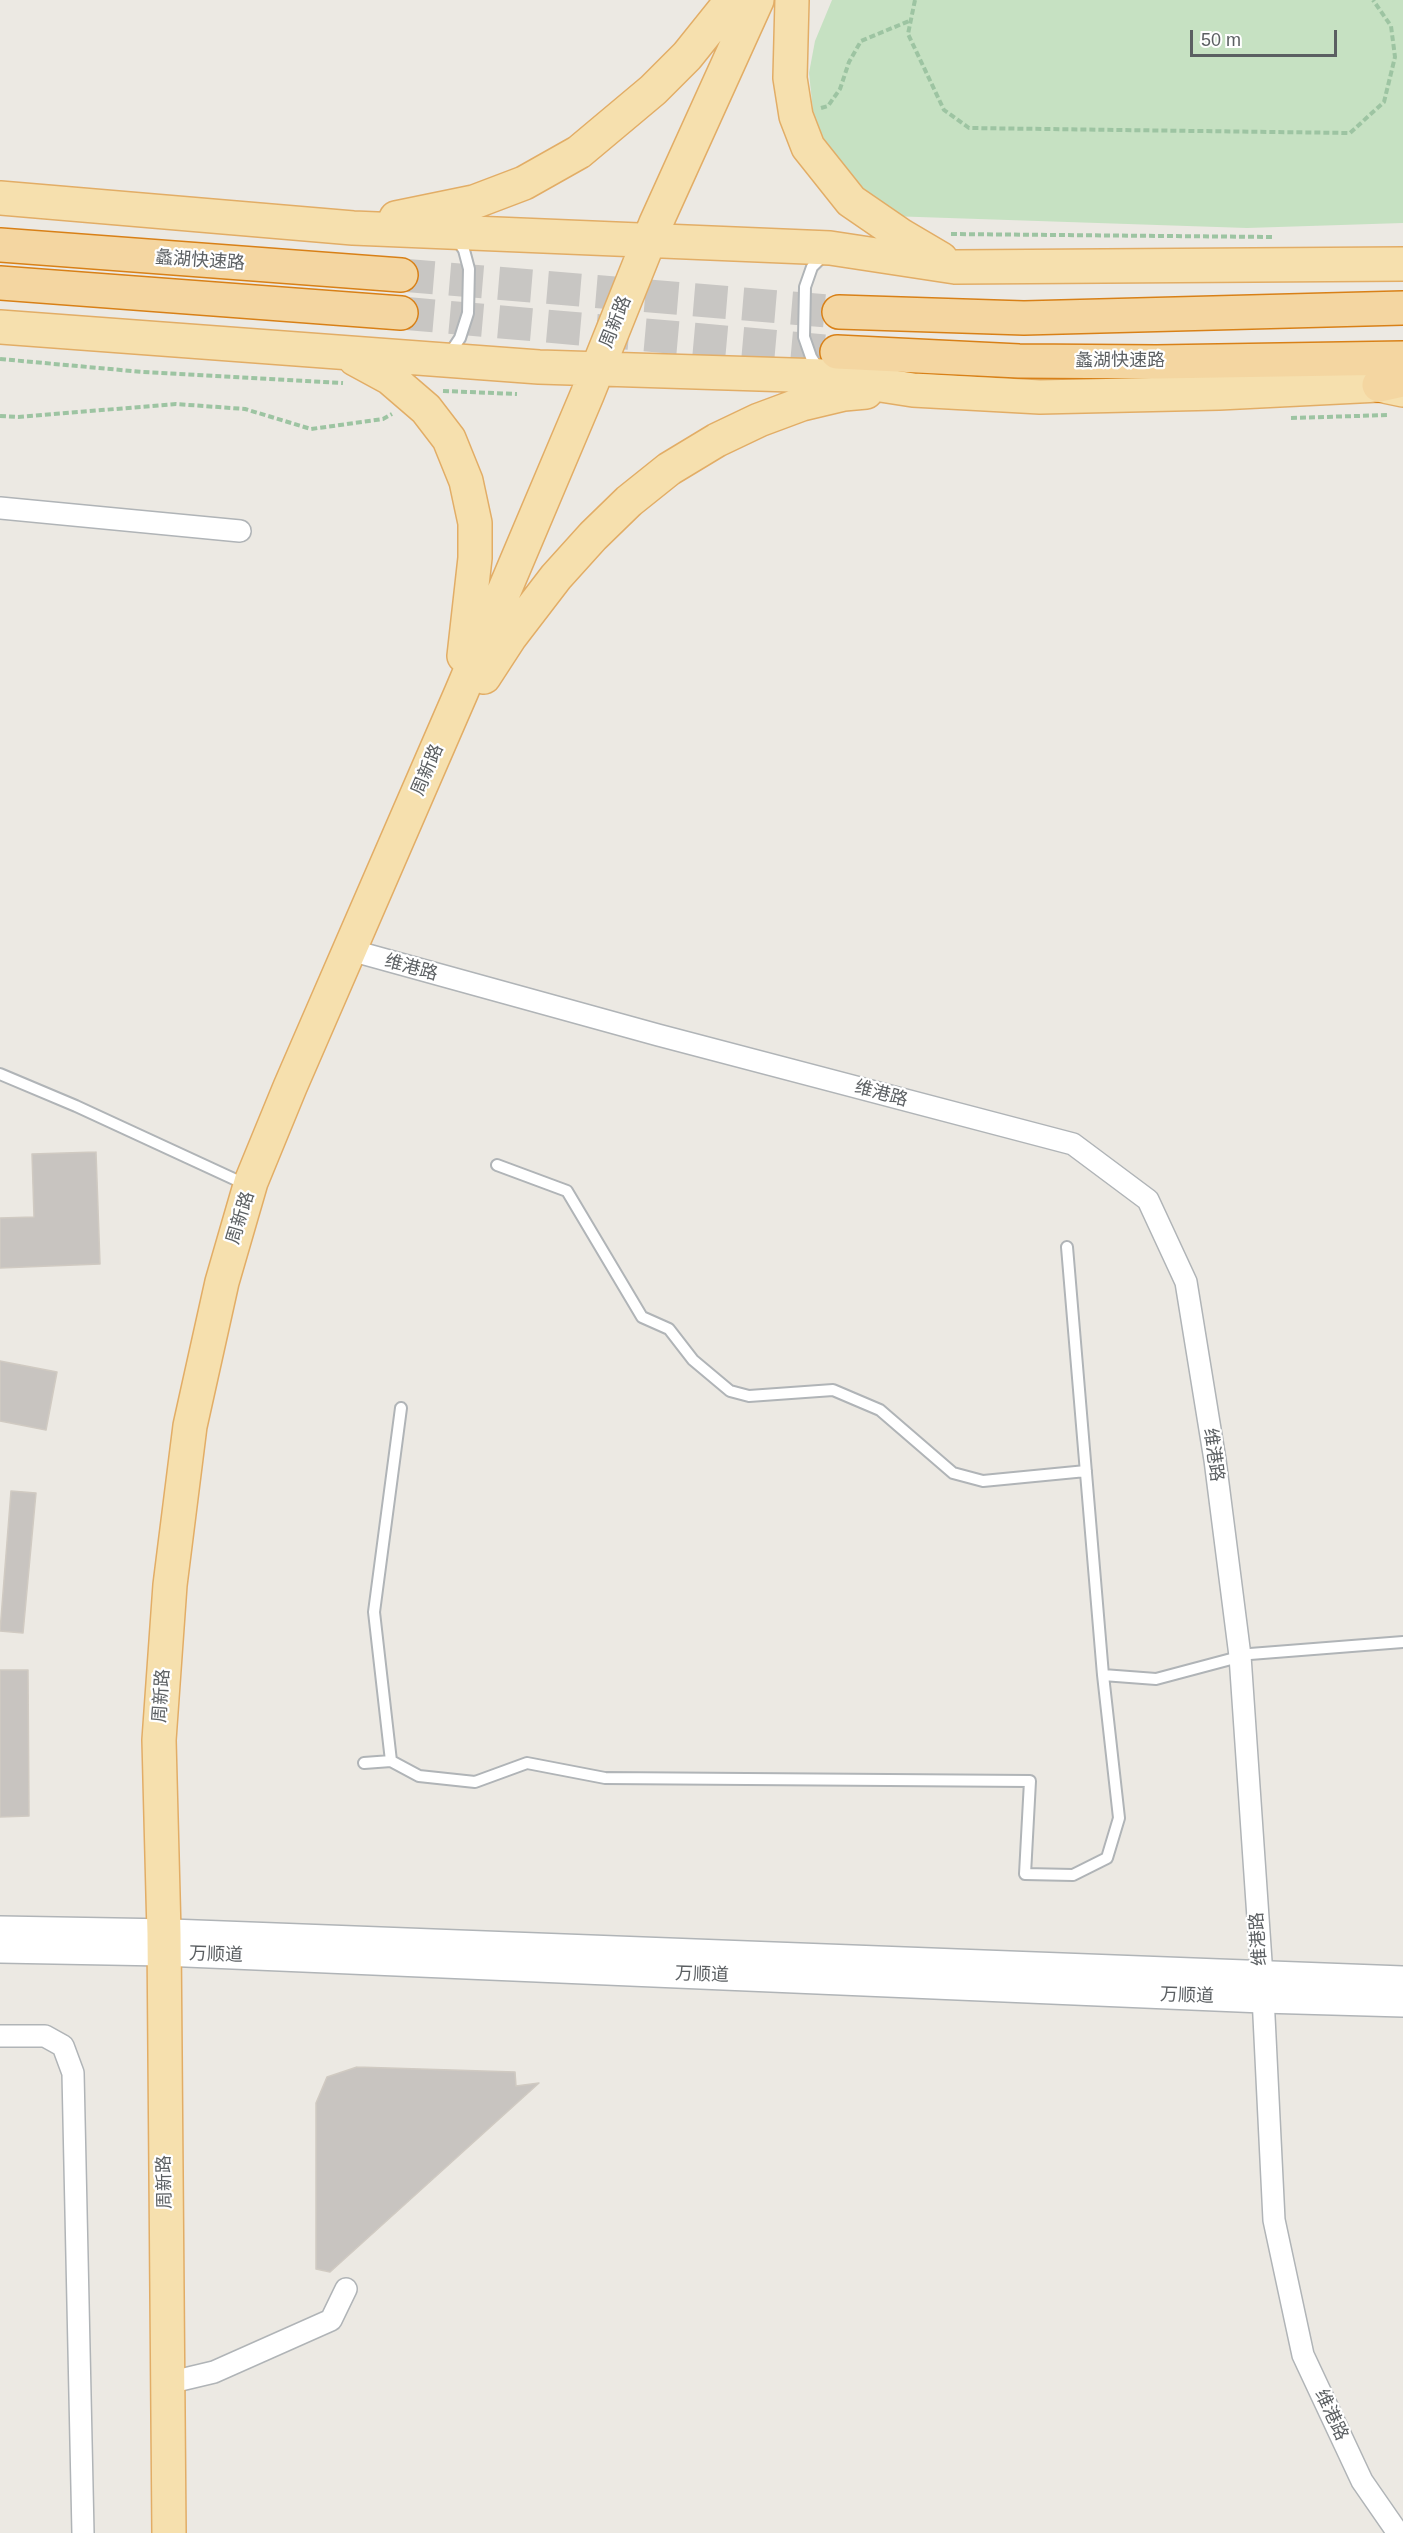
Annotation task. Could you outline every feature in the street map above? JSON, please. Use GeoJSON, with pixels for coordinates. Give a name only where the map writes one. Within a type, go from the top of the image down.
{"type":"FeatureCollection","features":[{"type":"Feature","properties":{"kind":"highway","name":"蠡湖快速路"},"geometry":{"type":"LineString","coordinates":[[0,245],[401,275]]}},
{"type":"Feature","properties":{"kind":"highway","name":"蠡湖快速路"},"geometry":{"type":"LineString","coordinates":[[0,283],[401,314]]}},
{"type":"Feature","properties":{"kind":"highway"},"geometry":{"type":"LineString","coordinates":[[839,312],[1024,318],[1403,308]]}},
{"type":"Feature","properties":{"kind":"highway","name":"蠡湖快速路"},"geometry":{"type":"LineString","coordinates":[[830,364],[1403,358]]}},
{"type":"Feature","properties":{"kind":"main road"},"geometry":{"type":"LineString","coordinates":[[353,228],[474,202],[524,183],[579,152],[653,90],[687,56],[732,0]]}},
{"type":"Feature","properties":{"kind":"main road","name":"周新路"},"geometry":{"type":"LineString","coordinates":[[178,2533],[172,2382],[167,1943],[159,1740],[170,1585],[190,1426],[222,1282],[250,1186],[467,693],[603,369],[653,241],[757,0]]}},
{"type":"Feature","properties":{"kind":"main road","name":"周新路"},"geometry":{"type":"LineString","coordinates":[[653,241],[766,0]]}},
{"type":"Feature","properties":{"kind":"main road"},"geometry":{"type":"LineString","coordinates":[[792,0],[790,78],[796,116],[808,147],[851,201],[902,236],[955,267]]}},
{"type":"Feature","properties":{"kind":"main road"},"geometry":{"type":"LineString","coordinates":[[0,198],[353,228],[830,248],[955,267],[1403,264]]}},
{"type":"Feature","properties":{"kind":"main road"},"geometry":{"type":"LineString","coordinates":[[0,327],[444,361],[603,369],[830,364],[913,390]]}},
{"type":"Feature","properties":{"kind":"main road"},"geometry":{"type":"LineString","coordinates":[[345,354],[390,378],[426,409],[449,439],[466,481],[476,523],[467,693]]}},
{"type":"Feature","properties":{"kind":"main road"},"geometry":{"type":"LineString","coordinates":[[467,693],[556,577],[629,501],[669,469],[717,440],[759,420],[802,404],[844,394],[913,390],[1040,397],[1219,393],[1395,385]]}},
{"type":"Feature","properties":{"kind":"main road","name":"周新路"},"geometry":{"type":"LineString","coordinates":[[169,2533],[167,1943],[169,1740],[200,1430],[233,1282],[259,1193],[356,948]]}},
{"type":"Feature","properties":{"kind":"street"},"geometry":{"type":"LineString","coordinates":[[0,508],[240,531]]}},
{"type":"Feature","properties":{"kind":"street","name":"维港路"},"geometry":{"type":"LineString","coordinates":[[356,948],[1073,1144],[1148,1200],[1186,1282],[1245,1655],[1266,1988],[1284,2218],[1312,2351],[1368,2472],[1403,2522]]}},
{"type":"Feature","properties":{"kind":"street","name":"万顺道"},"geometry":{"type":"LineString","coordinates":[[0,1930],[167,1943],[1266,1988],[1403,2003]]}},
{"type":"Feature","properties":{"kind":"street","name":"万顺道"},"geometry":{"type":"LineString","coordinates":[[0,1949],[167,1943]]}},
{"type":"Feature","properties":{"kind":"street","name":"万顺道"},"geometry":{"type":"LineString","coordinates":[[1266,1988],[1403,1980]]}},
{"type":"Feature","properties":{"kind":"street","name":"维港路"},"geometry":{"type":"LineString","coordinates":[[1266,1988],[1274,2220],[1304,2355],[1362,2481],[1398,2533]]}},
{"type":"Feature","properties":{"kind":"street"},"geometry":{"type":"LineString","coordinates":[[0,2036],[45,2036],[63,2046],[73,2073],[82,2533]]}},
{"type":"Feature","properties":{"kind":"street"},"geometry":{"type":"LineString","coordinates":[[172,2382],[214,2372],[331,2320],[346,2289]]}},
{"type":"Feature","properties":{"kind":"lane"},"geometry":{"type":"LineString","coordinates":[[444,361],[460,338],[468,313],[469,269],[464,250],[453,233]]}},
{"type":"Feature","properties":{"kind":"lane"},"geometry":{"type":"LineString","coordinates":[[830,248],[812,267],[805,287],[804,337],[811,357],[830,364]]}},
{"type":"Feature","properties":{"kind":"lane"},"geometry":{"type":"LineString","coordinates":[[0,1074],[76,1106],[250,1186]]}},
{"type":"Feature","properties":{"kind":"lane"},"geometry":{"type":"LineString","coordinates":[[497,1165],[567,1191],[642,1317],[669,1329],[693,1360],[730,1391],[749,1396],[833,1390],[880,1410],[953,1473],[983,1481],[1086,1471]]}},
{"type":"Feature","properties":{"kind":"lane"},"geometry":{"type":"LineString","coordinates":[[364,1762],[391,1761],[419,1776],[475,1782],[527,1763],[605,1778],[1030,1781],[1025,1874],[1073,1875],[1107,1858],[1119,1818],[1103,1675],[1067,1247]]}},
{"type":"Feature","properties":{"kind":"lane"},"geometry":{"type":"LineString","coordinates":[[391,1761],[374,1612],[401,1408]]}},
{"type":"Feature","properties":{"kind":"lane"},"geometry":{"type":"LineString","coordinates":[[1103,1675],[1156,1680],[1245,1655],[1403,1642]]}},
{"type":"Feature","properties":{"kind":"path"},"geometry":{"type":"LineString","coordinates":[[915,0],[908,34],[944,110],[969,128],[1350,133],[1383,102],[1395,57],[1391,26],[1372,0]]}},
{"type":"Feature","properties":{"kind":"path"},"geometry":{"type":"LineString","coordinates":[[796,116],[828,106],[840,90],[849,62],[861,40],[910,20]]}},
{"type":"Feature","properties":{"kind":"path"},"geometry":{"type":"LineString","coordinates":[[0,416],[18,417],[176,404],[245,409],[311,429],[383,419],[417,401]]}},
{"type":"Feature","properties":{"kind":"green space"},"geometry":{"type":"Polygon","coordinates":[[[832,0],[1403,0],[1403,223],[1247,228],[889,216],[842,175],[815,130],[809,73],[815,41],[832,0]]]}},
{"type":"Feature","properties":{"kind":"building"},"geometry":{"type":"Polygon","coordinates":[[[96,1152],[100,1264],[0,1268],[0,1218],[34,1217],[32,1154],[96,1152]]]}},
{"type":"Feature","properties":{"kind":"building"},"geometry":{"type":"Polygon","coordinates":[[[0,1361],[57,1372],[46,1430],[0,1421],[0,1361]]]}},
{"type":"Feature","properties":{"kind":"building"},"geometry":{"type":"Polygon","coordinates":[[[11,1491],[36,1493],[23,1633],[0,1631],[11,1491]]]}},
{"type":"Feature","properties":{"kind":"building"},"geometry":{"type":"Polygon","coordinates":[[[0,1670],[28,1670],[29,1816],[0,1817],[0,1670]]]}},
{"type":"Feature","properties":{"kind":"building"},"geometry":{"type":"Polygon","coordinates":[[[357,2067],[515,2072],[516,2086],[539,2083],[330,2272],[316,2269],[316,2103],[327,2077],[357,2067]]]}},
{"type":"Feature","properties":{"kind":"tunnel"},"geometry":{"type":"LineString","coordinates":[[401,275],[839,312]]}},
{"type":"Feature","properties":{"kind":"tunnel"},"geometry":{"type":"LineString","coordinates":[[401,313],[837,352]]}}]}
